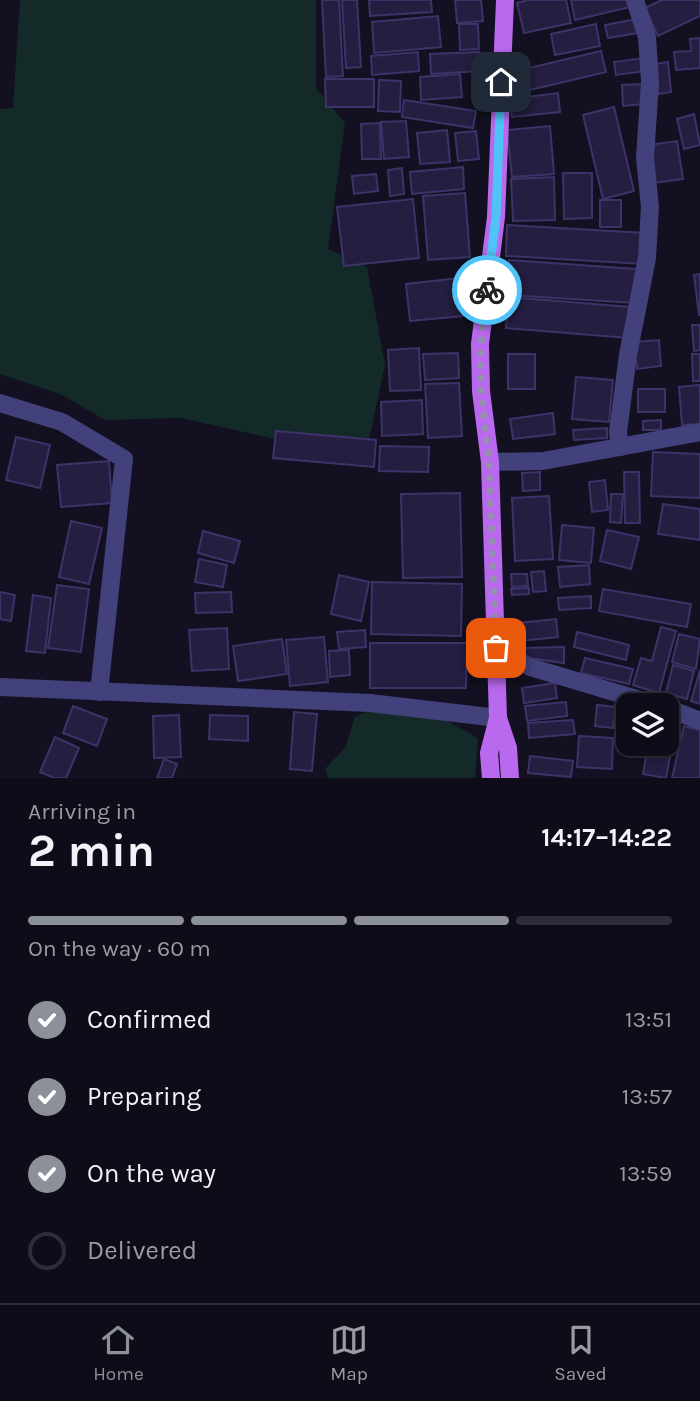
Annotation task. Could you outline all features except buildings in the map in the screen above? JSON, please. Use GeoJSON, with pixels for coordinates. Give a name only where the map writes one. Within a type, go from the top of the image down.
{"type":"FeatureCollection","features":[{"type":"Feature","properties":{"kind":"main road"},"geometry":{"type":"LineString","coordinates":[[491,778],[489,753],[498,718],[489,462],[481,391],[481,345],[496,217],[505,0]]}},
{"type":"Feature","properties":{"kind":"main road"},"geometry":{"type":"LineString","coordinates":[[498,718],[508,748],[510,778]]}},
{"type":"Feature","properties":{"kind":"street"},"geometry":{"type":"LineString","coordinates":[[620,447],[618,432],[628,355],[645,269],[650,207],[645,158],[650,82],[648,48],[635,0]]}},
{"type":"Feature","properties":{"kind":"street"},"geometry":{"type":"LineString","coordinates":[[0,403],[62,422],[124,459],[99,692]]}},
{"type":"Feature","properties":{"kind":"street"},"geometry":{"type":"LineString","coordinates":[[489,462],[543,461],[700,432]]}},
{"type":"Feature","properties":{"kind":"street"},"geometry":{"type":"LineString","coordinates":[[496,648],[530,667],[617,693]]}},
{"type":"Feature","properties":{"kind":"street"},"geometry":{"type":"LineString","coordinates":[[0,687],[370,703],[498,718]]}},
{"type":"Feature","properties":{"kind":"street"},"geometry":{"type":"LineString","coordinates":[[679,713],[700,721]]}},
{"type":"Feature","properties":{"kind":"green space"},"geometry":{"type":"Polygon","coordinates":[[[20,0],[316,0],[316,88],[345,123],[328,249],[367,267],[385,365],[365,459],[181,418],[105,420],[60,394],[0,374],[0,109],[13,108],[20,0]]]}},
{"type":"Feature","properties":{"kind":"green space"},"geometry":{"type":"Polygon","coordinates":[[[385,704],[438,716],[478,738],[475,778],[328,778],[325,769],[345,748],[355,717],[385,704]]]}},
{"type":"Feature","properties":{"kind":"way so far"},"geometry":{"type":"LineString","coordinates":[[487,290],[481,345],[481,391],[489,462],[496,648]]}},
{"type":"Feature","properties":{"kind":"route"},"geometry":{"type":"LineString","coordinates":[[487,290],[496,217],[501,82]]}}]}
